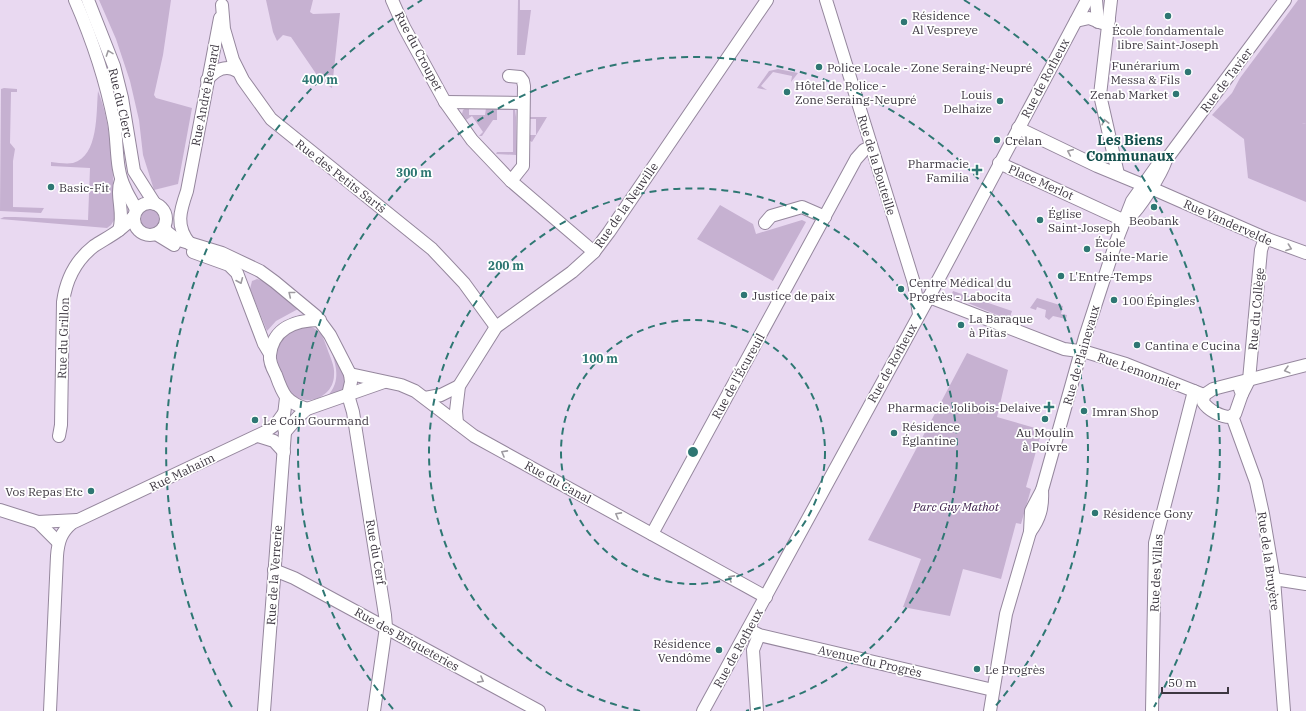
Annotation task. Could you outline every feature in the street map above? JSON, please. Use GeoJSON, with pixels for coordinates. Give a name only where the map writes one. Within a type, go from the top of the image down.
{"type":"FeatureCollection","features":[{"type":"Feature","properties":{"kind":"street","name":"Rue du Clerc"},"geometry":{"type":"LineString","coordinates":[[70,0],[76,11],[82,16]]}},
{"type":"Feature","properties":{"kind":"street","name":"Rue du Clerc"},"geometry":{"type":"LineString","coordinates":[[75,0],[82,16],[110,103],[124,188],[132,199],[135,213]]}},
{"type":"Feature","properties":{"kind":"street","name":"Rue du Clerc"},"geometry":{"type":"LineString","coordinates":[[88,0],[103,35],[120,87],[126,114],[134,171],[158,206]]}},
{"type":"Feature","properties":{"kind":"street","name":"Rue du Croupet"},"geometry":{"type":"LineString","coordinates":[[392,0],[404,27],[446,102],[472,140],[511,181],[594,252]]}},
{"type":"Feature","properties":{"kind":"street","name":"Rue de la Neuville"},"geometry":{"type":"LineString","coordinates":[[457,423],[456,411],[460,386],[496,327],[572,272],[594,252],[768,0]]}},
{"type":"Feature","properties":{"kind":"street","name":"Rue de la Bouteille"},"geometry":{"type":"LineString","coordinates":[[826,0],[916,287],[919,314]]}},
{"type":"Feature","properties":{"kind":"street","name":"Rue de Rotheux"},"geometry":{"type":"LineString","coordinates":[[704,711],[734,654],[753,632],[766,597],[929,297],[1087,0]]}},
{"type":"Feature","properties":{"kind":"street"},"geometry":{"type":"LineString","coordinates":[[1078,18],[1095,0],[1104,21]]}},
{"type":"Feature","properties":{"kind":"street"},"geometry":{"type":"LineString","coordinates":[[1111,0],[1104,21],[1100,95],[1118,174]]}},
{"type":"Feature","properties":{"kind":"street","name":"Rue de Tavier"},"geometry":{"type":"LineString","coordinates":[[1147,186],[1285,0]]}},
{"type":"Feature","properties":{"kind":"street","name":"Rue des Petits Sarts"},"geometry":{"type":"LineString","coordinates":[[222,3],[228,45],[237,71],[256,100],[280,128],[443,259],[464,283],[496,327]]}},
{"type":"Feature","properties":{"kind":"street","name":"Rue André Renard"},"geometry":{"type":"LineString","coordinates":[[190,244],[184,236],[180,225],[222,3]]}},
{"type":"Feature","properties":{"kind":"street"},"geometry":{"type":"LineString","coordinates":[[1078,18],[1089,18],[1104,21]]}},
{"type":"Feature","properties":{"kind":"street"},"geometry":{"type":"LineString","coordinates":[[208,80],[220,69],[229,68],[237,71]]}},
{"type":"Feature","properties":{"kind":"street"},"geometry":{"type":"LineString","coordinates":[[509,76],[518,76],[522,78],[524,102],[523,166],[511,181]]}},
{"type":"Feature","properties":{"kind":"street","name":"Rue du Croupet"},"geometry":{"type":"LineString","coordinates":[[446,102],[524,102]]}},
{"type":"Feature","properties":{"kind":"street"},"geometry":{"type":"LineString","coordinates":[[1018,128],[1097,166],[1147,186]]}},
{"type":"Feature","properties":{"kind":"street","name":"Rue de l'Écureuil"},"geometry":{"type":"LineString","coordinates":[[652,534],[856,159],[864,150],[871,147]]}},
{"type":"Feature","properties":{"kind":"street","name":"Rue de Tavier"},"geometry":{"type":"LineString","coordinates":[[1147,186],[1152,178],[1152,172],[1159,163],[1166,160]]}},
{"type":"Feature","properties":{"kind":"street","name":"Place Merlot"},"geometry":{"type":"LineString","coordinates":[[999,163],[1125,221]]}},
{"type":"Feature","properties":{"kind":"street"},"geometry":{"type":"LineString","coordinates":[[115,233],[122,221],[119,189],[122,177]]}},
{"type":"Feature","properties":{"kind":"street","name":"Rue de Plainevaux"},"geometry":{"type":"LineString","coordinates":[[1125,221],[1142,202],[1147,186]]}},
{"type":"Feature","properties":{"kind":"street","name":"Rue de Plainevaux"},"geometry":{"type":"LineString","coordinates":[[990,711],[1006,614],[1030,532],[1037,523],[1040,514],[1043,503],[1042,490],[1082,351],[1112,254],[1129,207],[1147,186]]}},
{"type":"Feature","properties":{"kind":"street","name":"Rue Vandervelde"},"geometry":{"type":"LineString","coordinates":[[1147,186],[1265,238],[1306,253]]}},
{"type":"Feature","properties":{"kind":"street"},"geometry":{"type":"LineString","coordinates":[[158,206],[165,214],[162,227],[147,236],[139,232],[134,224],[135,213],[145,204],[158,206],[175,204],[187,191]]}},
{"type":"Feature","properties":{"kind":"street","name":"Rue André Renard"},"geometry":{"type":"LineString","coordinates":[[162,227],[183,203]]}},
{"type":"Feature","properties":{"kind":"street"},"geometry":{"type":"LineString","coordinates":[[765,223],[772,216],[802,207],[825,217]]}},
{"type":"Feature","properties":{"kind":"street","name":"Rue du Grillon"},"geometry":{"type":"LineString","coordinates":[[59,436],[64,294],[73,270],[82,257],[127,224],[135,213]]}},
{"type":"Feature","properties":{"kind":"street"},"geometry":{"type":"LineString","coordinates":[[162,227],[172,237],[266,274],[311,311],[320,320],[330,335],[350,374],[351,382],[348,395]]}},
{"type":"Feature","properties":{"kind":"street"},"geometry":{"type":"LineString","coordinates":[[162,227],[174,244],[213,254],[229,265],[237,273],[264,344],[270,354]]}},
{"type":"Feature","properties":{"kind":"street","name":"Rue du Grillon"},"geometry":{"type":"LineString","coordinates":[[115,233],[139,232]]}},
{"type":"Feature","properties":{"kind":"street","name":"Rue du Collège"},"geometry":{"type":"LineString","coordinates":[[1249,380],[1261,250],[1265,238]]}},
{"type":"Feature","properties":{"kind":"street"},"geometry":{"type":"LineString","coordinates":[[929,297],[922,298],[916,287],[937,281]]}},
{"type":"Feature","properties":{"kind":"street","name":"Rue Lemonnier"},"geometry":{"type":"LineString","coordinates":[[929,297],[1064,350],[1082,351],[1134,367],[1199,393]]}},
{"type":"Feature","properties":{"kind":"street"},"geometry":{"type":"LineString","coordinates":[[307,409],[294,404],[286,398],[270,361],[270,354],[277,337],[288,326],[300,321],[320,320]]}},
{"type":"Feature","properties":{"kind":"street"},"geometry":{"type":"LineString","coordinates":[[1249,380],[1232,416],[1227,417],[1221,415],[1208,408],[1203,402],[1199,393],[1213,388],[1231,385],[1249,380],[1306,365]]}},
{"type":"Feature","properties":{"kind":"street","name":"Rue du Canal"},"geometry":{"type":"LineString","coordinates":[[350,374],[407,387],[425,398],[474,436],[766,597]]}},
{"type":"Feature","properties":{"kind":"street"},"geometry":{"type":"LineString","coordinates":[[283,442],[298,417],[307,409],[384,382]]}},
{"type":"Feature","properties":{"kind":"street"},"geometry":{"type":"LineString","coordinates":[[1231,385],[1239,388],[1242,394]]}},
{"type":"Feature","properties":{"kind":"street"},"geometry":{"type":"LineString","coordinates":[[425,398],[441,395],[460,386]]}},
{"type":"Feature","properties":{"kind":"street","name":"Rue des Villas"},"geometry":{"type":"LineString","coordinates":[[1152,711],[1156,543],[1199,393]]}},
{"type":"Feature","properties":{"kind":"street","name":"Rue du Cerf"},"geometry":{"type":"LineString","coordinates":[[348,395],[353,412],[384,602],[386,627],[374,711]]}},
{"type":"Feature","properties":{"kind":"street","name":"Rue de la Verrerie"},"geometry":{"type":"LineString","coordinates":[[264,711],[286,398]]}},
{"type":"Feature","properties":{"kind":"street","name":"Rue Mahaim"},"geometry":{"type":"LineString","coordinates":[[38,522],[58,542],[67,527],[78,520],[258,436],[270,429],[284,413]]}},
{"type":"Feature","properties":{"kind":"street","name":"Rue de la Bruyère"},"geometry":{"type":"LineString","coordinates":[[1232,416],[1260,495],[1274,578],[1284,711]]}},
{"type":"Feature","properties":{"kind":"street"},"geometry":{"type":"LineString","coordinates":[[270,429],[277,429],[283,442]]}},
{"type":"Feature","properties":{"kind":"street"},"geometry":{"type":"LineString","coordinates":[[258,436],[283,442]]}},
{"type":"Feature","properties":{"kind":"street","name":"Rue Mahaim"},"geometry":{"type":"LineString","coordinates":[[0,510],[38,522],[78,520]]}},
{"type":"Feature","properties":{"kind":"street"},"geometry":{"type":"LineString","coordinates":[[50,711],[58,542]]}},
{"type":"Feature","properties":{"kind":"street","name":"Rue des Briqueteries"},"geometry":{"type":"LineString","coordinates":[[274,570],[294,578],[539,711]]}},
{"type":"Feature","properties":{"kind":"street"},"geometry":{"type":"LineString","coordinates":[[1274,578],[1306,584]]}},
{"type":"Feature","properties":{"kind":"street"},"geometry":{"type":"LineString","coordinates":[[753,632],[753,660],[757,711]]}},
{"type":"Feature","properties":{"kind":"street","name":"Avenue du Progrès"},"geometry":{"type":"LineString","coordinates":[[753,632],[993,690]]}},
{"type":"Feature","properties":{"kind":"street"},"geometry":{"type":"LineString","coordinates":[[734,654],[746,656],[753,660]]}},
{"type":"Feature","properties":{"kind":"green space"},"geometry":{"type":"Polygon","coordinates":[[[99,0],[171,0],[163,55],[154,95],[156,98],[192,108],[178,184],[154,190],[143,155],[139,120],[130,81],[116,39],[99,0]]]}},
{"type":"Feature","properties":{"kind":"green space"},"geometry":{"type":"Polygon","coordinates":[[[266,0],[313,0],[310,12],[313,14],[340,13],[332,88],[321,81],[291,37],[283,35],[277,41],[273,32],[266,0]]]}},
{"type":"Feature","properties":{"kind":"green space"},"geometry":{"type":"Polygon","coordinates":[[[518,0],[520,0],[520,10],[531,10],[525,55],[517,55],[518,0]]]}},
{"type":"Feature","properties":{"kind":"green space"},"geometry":{"type":"Polygon","coordinates":[[[1298,0],[1306,0],[1306,202],[1248,178],[1244,139],[1212,115],[1232,93],[1240,78],[1298,0]]]}},
{"type":"Feature","properties":{"kind":"green space"},"geometry":{"type":"Polygon","coordinates":[[[778,69],[798,73],[791,82],[792,76],[773,72],[761,86],[767,90],[757,88],[769,71],[778,69]]]}},
{"type":"Feature","properties":{"kind":"green space"},"geometry":{"type":"Polygon","coordinates":[[[1,89],[17,89],[17,92],[11,92],[10,143],[15,149],[13,161],[13,207],[44,208],[41,213],[0,211],[1,89]]]}},
{"type":"Feature","properties":{"kind":"green space"},"geometry":{"type":"Polygon","coordinates":[[[98,91],[107,120],[111,153],[116,217],[111,225],[107,228],[0,219],[4,217],[15,217],[88,220],[90,168],[51,166],[51,162],[73,163],[81,159],[88,152],[92,143],[96,121],[98,91]]]}},
{"type":"Feature","properties":{"kind":"green space"},"geometry":{"type":"Polygon","coordinates":[[[469,108],[469,115],[485,115],[486,108],[515,110],[516,155],[496,154],[497,152],[513,152],[513,110],[497,110],[497,120],[493,120],[482,136],[479,136],[483,132],[472,116],[466,120],[462,114],[463,110],[469,108]]]}},
{"type":"Feature","properties":{"kind":"green space"},"geometry":{"type":"Polygon","coordinates":[[[530,117],[547,117],[532,142],[530,141],[530,135],[536,135],[536,119],[530,119],[530,117]]]}},
{"type":"Feature","properties":{"kind":"green space"},"geometry":{"type":"Polygon","coordinates":[[[720,205],[753,224],[756,234],[802,220],[806,222],[773,281],[697,239],[720,205]]]}},
{"type":"Feature","properties":{"kind":"green space"},"geometry":{"type":"Polygon","coordinates":[[[149,207],[158,210],[161,219],[158,228],[149,231],[140,228],[137,219],[140,210],[149,207]]]}},
{"type":"Feature","properties":{"kind":"green space"},"geometry":{"type":"Polygon","coordinates":[[[257,279],[264,281],[298,309],[276,321],[267,331],[250,289],[252,281],[257,279]]]}},
{"type":"Feature","properties":{"kind":"green space"},"geometry":{"type":"Polygon","coordinates":[[[953,291],[1012,311],[1009,320],[951,296],[953,291]]]}},
{"type":"Feature","properties":{"kind":"green space"},"geometry":{"type":"Polygon","coordinates":[[[1037,298],[1063,306],[1061,314],[1067,315],[1066,319],[1053,316],[1049,320],[1045,317],[1046,310],[1037,307],[1036,310],[1030,308],[1037,298]]]}},
{"type":"Feature","properties":{"kind":"green space"},"geometry":{"type":"Polygon","coordinates":[[[306,326],[315,329],[322,336],[334,368],[333,382],[330,389],[319,398],[312,400],[298,398],[290,392],[281,375],[277,358],[280,344],[284,338],[297,329],[306,326]]]}},
{"type":"Feature","properties":{"kind":"green space"},"geometry":{"type":"Polygon","coordinates":[[[330,346],[347,378],[342,391],[327,397],[335,385],[336,379],[336,366],[330,346]]]}},
{"type":"Feature","properties":{"kind":"green space","name":"Parc Guy Mathot"},"geometry":{"type":"Polygon","coordinates":[[[967,353],[1008,370],[997,417],[1042,430],[1026,487],[1031,489],[1021,524],[1016,523],[1001,579],[963,569],[950,616],[903,607],[921,559],[868,540],[967,353]]]}},
{"type":"Feature","properties":{"kind":"place","name":"École fondamentale libre Saint-Joseph"},"geometry":{"type":"Point","coordinates":[1168,16]}},
{"type":"Feature","properties":{"kind":"place","name":"Résidence Al Vespreye"},"geometry":{"type":"Point","coordinates":[904,22]}},
{"type":"Feature","properties":{"kind":"place","name":"Police Locale - Zone Seraing-Neupré"},"geometry":{"type":"Point","coordinates":[819,67]}},
{"type":"Feature","properties":{"kind":"place","name":"Funérarium Messa & Fils"},"geometry":{"type":"Point","coordinates":[1188,72]}},
{"type":"Feature","properties":{"kind":"place","name":"Hôtel de Police - Zone Seraing-Neupré"},"geometry":{"type":"Point","coordinates":[787,92]}},
{"type":"Feature","properties":{"kind":"place","name":"Zenab Market"},"geometry":{"type":"Point","coordinates":[1176,94]}},
{"type":"Feature","properties":{"kind":"place","name":"Louis Delhaize"},"geometry":{"type":"Point","coordinates":[1000,101]}},
{"type":"Feature","properties":{"kind":"place","name":"Crelan"},"geometry":{"type":"Point","coordinates":[997,140]}},
{"type":"Feature","properties":{"kind":"place","name":"Pharmacie Familia"},"geometry":{"type":"Point","coordinates":[977,170]}},
{"type":"Feature","properties":{"kind":"place","name":"Basic-Fit"},"geometry":{"type":"Point","coordinates":[51,187]}},
{"type":"Feature","properties":{"kind":"place","name":"Beobank"},"geometry":{"type":"Point","coordinates":[1154,207]}},
{"type":"Feature","properties":{"kind":"place","name":"Église Saint-Joseph"},"geometry":{"type":"Point","coordinates":[1040,220]}},
{"type":"Feature","properties":{"kind":"place","name":"École Sainte-Marie"},"geometry":{"type":"Point","coordinates":[1087,249]}},
{"type":"Feature","properties":{"kind":"place","name":"L'Entre-Temps"},"geometry":{"type":"Point","coordinates":[1061,276]}},
{"type":"Feature","properties":{"kind":"place","name":"Centre Médical du Progrès - Labocita"},"geometry":{"type":"Point","coordinates":[901,289]}},
{"type":"Feature","properties":{"kind":"place","name":"Justice de paix"},"geometry":{"type":"Point","coordinates":[744,295]}},
{"type":"Feature","properties":{"kind":"place","name":"100 Épingles"},"geometry":{"type":"Point","coordinates":[1114,300]}},
{"type":"Feature","properties":{"kind":"place","name":"La Baraque à Pitas"},"geometry":{"type":"Point","coordinates":[961,325]}},
{"type":"Feature","properties":{"kind":"place","name":"Cantina e Cucina"},"geometry":{"type":"Point","coordinates":[1137,345]}},
{"type":"Feature","properties":{"kind":"place","name":"Pharmacie Jolibois-Delaive"},"geometry":{"type":"Point","coordinates":[1049,407]}},
{"type":"Feature","properties":{"kind":"place","name":"Imran Shop"},"geometry":{"type":"Point","coordinates":[1084,411]}},
{"type":"Feature","properties":{"kind":"place","name":"Au Moulin à Poivre"},"geometry":{"type":"Point","coordinates":[1045,419]}},
{"type":"Feature","properties":{"kind":"place","name":"Le Coin Gourmand"},"geometry":{"type":"Point","coordinates":[255,420]}},
{"type":"Feature","properties":{"kind":"place","name":"Résidence Églantine"},"geometry":{"type":"Point","coordinates":[894,433]}},
{"type":"Feature","properties":{"kind":"place","name":"Vos Repas Etc"},"geometry":{"type":"Point","coordinates":[91,491]}},
{"type":"Feature","properties":{"kind":"place","name":"Résidence Gony"},"geometry":{"type":"Point","coordinates":[1095,513]}},
{"type":"Feature","properties":{"kind":"place","name":"Résidence Vendôme"},"geometry":{"type":"Point","coordinates":[719,650]}},
{"type":"Feature","properties":{"kind":"place","name":"Le Progrès"},"geometry":{"type":"Point","coordinates":[977,669]}},
{"type":"Feature","properties":{"kind":"district","name":"Les Biens Communaux"},"geometry":{"type":"Point","coordinates":[1130,148]}}]}
